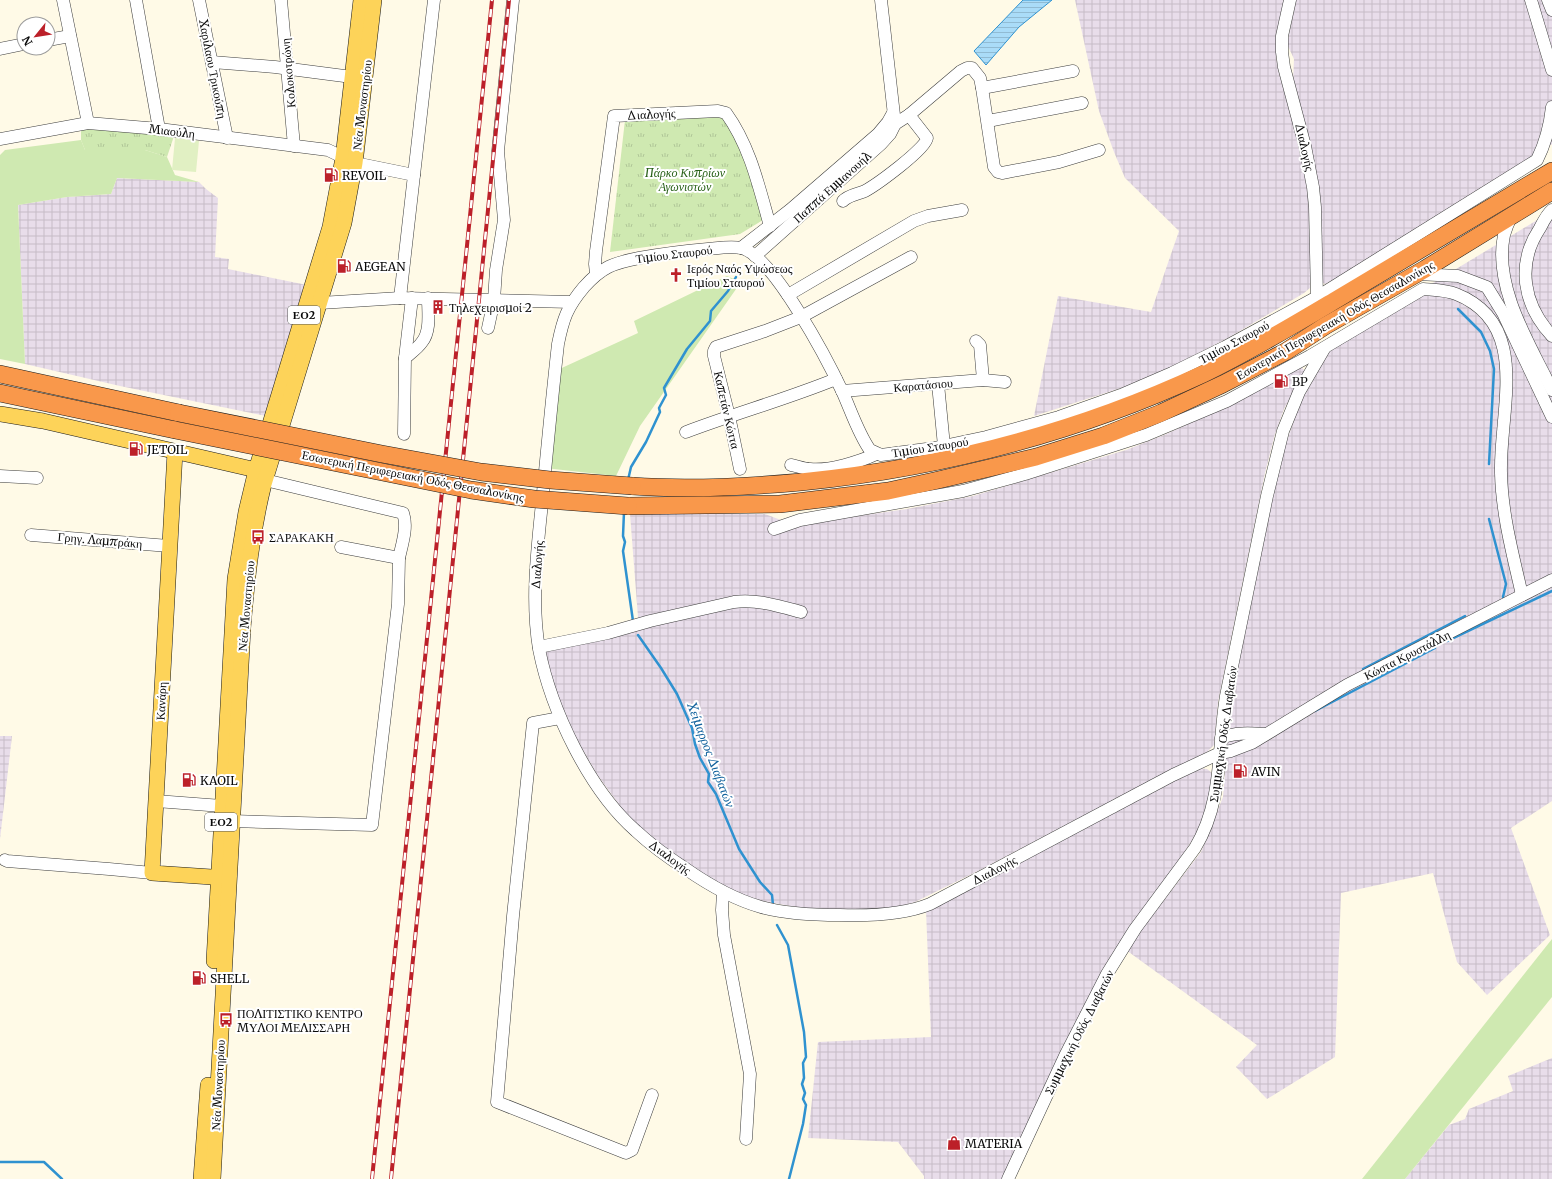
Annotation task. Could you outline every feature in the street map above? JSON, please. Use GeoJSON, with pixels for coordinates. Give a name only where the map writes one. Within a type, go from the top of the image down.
{"type":"FeatureCollection","features":[{"type":"Feature","properties":{"kind":"highway","name":"Εσωτερική Περιφερειακή Οδός Θεσσαλονίκης"},"geometry":{"type":"LineString","coordinates":[[0,374],[179,413],[382,454],[481,472],[550,480],[658,488],[753,486],[845,477],[946,460],[1033,438],[1101,416],[1157,394],[1205,373],[1298,323],[1547,175]]}},
{"type":"Feature","properties":{"kind":"highway","name":"Εσωτερική Περιφερειακή Οδός Θεσσαλονίκης"},"geometry":{"type":"LineString","coordinates":[[0,393],[403,477],[471,490],[534,499],[628,506],[780,504],[836,498],[888,491],[934,482],[1036,457],[1103,436],[1161,413],[1223,384],[1285,352],[1325,326],[1417,274],[1552,191]]}},
{"type":"Feature","properties":{"kind":"main road","name":"Νέα Μοναστηρίου"},"geometry":{"type":"LineString","coordinates":[[224,878],[222,806],[235,579],[246,512],[261,475],[320,304],[344,223],[349,160],[352,77],[360,0]]}},
{"type":"Feature","properties":{"kind":"main road","name":"Νέα Μοναστηρίου"},"geometry":{"type":"LineString","coordinates":[[207,1176],[224,878],[232,821],[247,584],[261,475],[349,160],[374,0]]}},
{"type":"Feature","properties":{"kind":"main road"},"geometry":{"type":"LineString","coordinates":[[0,414],[43,421],[116,438],[261,475]]}},
{"type":"Feature","properties":{"kind":"main road","name":"Κανάρη"},"geometry":{"type":"LineString","coordinates":[[152,873],[175,452]]}},
{"type":"Feature","properties":{"kind":"main road"},"geometry":{"type":"LineString","coordinates":[[152,873],[224,878]]}},
{"type":"Feature","properties":{"kind":"street"},"geometry":{"type":"LineString","coordinates":[[63,0],[88,123]]}},
{"type":"Feature","properties":{"kind":"street"},"geometry":{"type":"LineString","coordinates":[[136,0],[159,129]]}},
{"type":"Feature","properties":{"kind":"street","name":"Χαρίλαου Τρικούπη"},"geometry":{"type":"LineString","coordinates":[[199,0],[226,138]]}},
{"type":"Feature","properties":{"kind":"street","name":"Κολοκοτρώνη"},"geometry":{"type":"LineString","coordinates":[[281,0],[294,146]]}},
{"type":"Feature","properties":{"kind":"street"},"geometry":{"type":"LineString","coordinates":[[404,434],[406,298],[414,175],[434,0]]}},
{"type":"Feature","properties":{"kind":"street"},"geometry":{"type":"LineString","coordinates":[[488,328],[494,300],[496,270],[504,220],[498,152],[513,0]]}},
{"type":"Feature","properties":{"kind":"street"},"geometry":{"type":"LineString","coordinates":[[881,0],[896,124]]}},
{"type":"Feature","properties":{"kind":"street","name":"Διαλογής"},"geometry":{"type":"LineString","coordinates":[[1290,0],[1283,29],[1282,52],[1284,67],[1305,146],[1314,187],[1316,207],[1317,297]]}},
{"type":"Feature","properties":{"kind":"street"},"geometry":{"type":"LineString","coordinates":[[1531,0],[1552,70]]}},
{"type":"Feature","properties":{"kind":"street"},"geometry":{"type":"LineString","coordinates":[[1548,0],[1552,10]]}},
{"type":"Feature","properties":{"kind":"street"},"geometry":{"type":"LineString","coordinates":[[56,39],[70,36]]}},
{"type":"Feature","properties":{"kind":"street"},"geometry":{"type":"LineString","coordinates":[[0,49],[16,46]]}},
{"type":"Feature","properties":{"kind":"street"},"geometry":{"type":"LineString","coordinates":[[212,62],[352,77]]}},
{"type":"Feature","properties":{"kind":"street","name":"Παππά Εμμανουήλ"},"geometry":{"type":"LineString","coordinates":[[755,256],[881,144],[896,124],[909,115],[961,71],[967,68],[972,68],[977,72],[982,88]]}},
{"type":"Feature","properties":{"kind":"street"},"geometry":{"type":"LineString","coordinates":[[1072,71],[982,88],[994,167],[998,172],[1002,173],[1059,162],[1099,150]]}},
{"type":"Feature","properties":{"kind":"street"},"geometry":{"type":"LineString","coordinates":[[988,122],[1082,103]]}},
{"type":"Feature","properties":{"kind":"street","name":"Τιμίου Σταυρού"},"geometry":{"type":"LineString","coordinates":[[572,302],[596,274],[614,264],[649,256],[724,248],[741,248],[755,256],[771,272],[788,295],[826,358],[870,450],[876,454],[882,455],[944,446],[986,437],[1059,417],[1120,395],[1198,361],[1317,297],[1536,160],[1545,144],[1550,128],[1552,107]]}},
{"type":"Feature","properties":{"kind":"street","name":"Παππά Εμμανουήλ"},"geometry":{"type":"LineString","coordinates":[[741,248],[770,226],[878,134],[888,122],[894,110]]}},
{"type":"Feature","properties":{"kind":"street","name":"Διαλογής"},"geometry":{"type":"LineString","coordinates":[[596,274],[596,251],[614,116],[718,111],[726,113],[732,121],[747,151],[770,226]]}},
{"type":"Feature","properties":{"kind":"street"},"geometry":{"type":"LineString","coordinates":[[843,202],[846,198],[869,188],[902,164],[925,144],[927,138],[909,115]]}},
{"type":"Feature","properties":{"kind":"street","name":"Μιαούλη"},"geometry":{"type":"LineString","coordinates":[[0,139],[88,123],[159,129],[328,150],[349,160],[414,175]]}},
{"type":"Feature","properties":{"kind":"street"},"geometry":{"type":"LineString","coordinates":[[1547,175],[1552,164]]}},
{"type":"Feature","properties":{"kind":"street"},"geometry":{"type":"LineString","coordinates":[[788,295],[914,221],[928,216],[962,210]]}},
{"type":"Feature","properties":{"kind":"street"},"geometry":{"type":"LineString","coordinates":[[1552,210],[1537,232],[1529,249],[1525,271],[1531,304],[1537,317],[1552,336]]}},
{"type":"Feature","properties":{"kind":"street"},"geometry":{"type":"LineString","coordinates":[[1512,215],[1504,235],[1502,263],[1508,297],[1552,390]]}},
{"type":"Feature","properties":{"kind":"street"},"geometry":{"type":"LineString","coordinates":[[801,317],[911,257]]}},
{"type":"Feature","properties":{"kind":"street"},"geometry":{"type":"LineString","coordinates":[[1417,274],[1458,276],[1487,287],[1503,313],[1552,417]]}},
{"type":"Feature","properties":{"kind":"street"},"geometry":{"type":"LineString","coordinates":[[774,529],[800,520],[963,491],[1025,474],[1126,442],[1180,422],[1227,401],[1310,356],[1423,289],[1456,294],[1472,303],[1485,313],[1495,325],[1503,342],[1507,366],[1501,472],[1503,506],[1522,596]]}},
{"type":"Feature","properties":{"kind":"street"},"geometry":{"type":"LineString","coordinates":[[320,304],[406,298],[572,302]]}},
{"type":"Feature","properties":{"kind":"street"},"geometry":{"type":"LineString","coordinates":[[405,358],[422,342],[426,335],[428,326],[428,298]]}},
{"type":"Feature","properties":{"kind":"street","name":"Διαλογής"},"geometry":{"type":"LineString","coordinates":[[572,302],[566,315],[558,344],[540,524],[535,600],[535,616],[539,647],[552,696],[560,718],[591,777],[625,821],[671,859],[705,882],[723,892],[760,907],[802,914],[849,916],[919,908],[948,895],[1173,775],[1220,753]]}},
{"type":"Feature","properties":{"kind":"street","name":"Καπετάν Κώττα"},"geometry":{"type":"LineString","coordinates":[[740,469],[730,416],[714,351],[716,347],[765,331],[801,317]]}},
{"type":"Feature","properties":{"kind":"street"},"geometry":{"type":"LineString","coordinates":[[976,341],[980,345],[983,380]]}},
{"type":"Feature","properties":{"kind":"street","name":"Συμμαχική Οδός Διαβατών"},"geometry":{"type":"LineString","coordinates":[[1008,1179],[1068,1051],[1107,974],[1135,929],[1195,848],[1202,836],[1213,808],[1217,785],[1226,696],[1278,448],[1295,400],[1325,347]]}},
{"type":"Feature","properties":{"kind":"street"},"geometry":{"type":"LineString","coordinates":[[686,432],[730,416],[800,394],[836,379]]}},
{"type":"Feature","properties":{"kind":"street","name":"Καρατάσιου"},"geometry":{"type":"LineString","coordinates":[[842,391],[983,380],[1005,382]]}},
{"type":"Feature","properties":{"kind":"street"},"geometry":{"type":"LineString","coordinates":[[938,384],[944,446]]}},
{"type":"Feature","properties":{"kind":"street"},"geometry":{"type":"LineString","coordinates":[[792,465],[810,469],[821,469],[858,462],[876,454]]}},
{"type":"Feature","properties":{"kind":"street"},"geometry":{"type":"LineString","coordinates":[[232,821],[372,826],[398,604],[399,558],[405,519],[403,513],[261,475]]}},
{"type":"Feature","properties":{"kind":"street"},"geometry":{"type":"LineString","coordinates":[[0,476],[37,478]]}},
{"type":"Feature","properties":{"kind":"street","name":"Γρηγ. Λαμπράκη"},"geometry":{"type":"LineString","coordinates":[[31,534],[169,546]]}},
{"type":"Feature","properties":{"kind":"street"},"geometry":{"type":"LineString","coordinates":[[341,547],[399,558]]}},
{"type":"Feature","properties":{"kind":"street","name":"Κώστα Κρυστάλλη"},"geometry":{"type":"LineString","coordinates":[[1220,753],[1252,743],[1264,734],[1347,685],[1552,580]]}},
{"type":"Feature","properties":{"kind":"street"},"geometry":{"type":"LineString","coordinates":[[539,647],[612,632],[650,621],[734,602],[759,602],[801,612]]}},
{"type":"Feature","properties":{"kind":"street"},"geometry":{"type":"LineString","coordinates":[[560,718],[533,723],[513,916],[498,1102],[626,1153],[632,1150],[652,1095]]}},
{"type":"Feature","properties":{"kind":"street"},"geometry":{"type":"LineString","coordinates":[[1221,738],[1228,735],[1253,733],[1264,734]]}},
{"type":"Feature","properties":{"kind":"street"},"geometry":{"type":"LineString","coordinates":[[156,802],[222,806]]}},
{"type":"Feature","properties":{"kind":"street"},"geometry":{"type":"LineString","coordinates":[[5,860],[152,873]]}},
{"type":"Feature","properties":{"kind":"street"},"geometry":{"type":"LineString","coordinates":[[723,892],[722,910],[724,935],[750,1074],[746,1139]]}},
{"type":"Feature","properties":{"kind":"shaded area"},"geometry":{"type":"Polygon","coordinates":[[[1075,0],[1284,0],[1276,40],[1276,57],[1305,174],[1309,202],[1311,248],[1310,288],[1228,338],[1173,366],[1124,387],[1034,416],[1058,296],[1151,312],[1179,231],[1125,178],[1099,111],[1075,0]]]}},
{"type":"Feature","properties":{"kind":"shaded area"},"geometry":{"type":"Polygon","coordinates":[[[1296,0],[1552,0],[1552,144],[1325,284],[1320,281],[1293,83],[1294,59],[1287,44],[1296,0]]]}},
{"type":"Feature","properties":{"kind":"shaded area"},"geometry":{"type":"Polygon","coordinates":[[[117,178],[199,182],[218,198],[215,257],[229,259],[228,269],[307,285],[266,416],[120,386],[25,364],[18,205],[67,197],[111,194],[117,178]]]}},
{"type":"Feature","properties":{"kind":"shaded area"},"geometry":{"type":"Polygon","coordinates":[[[1552,211],[1552,801],[1511,828],[1550,935],[1487,995],[1457,962],[1433,873],[1341,893],[1335,1057],[1267,1099],[1236,1067],[1257,1045],[1126,950],[1201,852],[1223,797],[1234,673],[1252,581],[1286,443],[1301,401],[1331,349],[1423,289],[1552,211]]]}},
{"type":"Feature","properties":{"kind":"shaded area"},"geometry":{"type":"Polygon","coordinates":[[[1301,367],[1305,371],[1284,409],[1275,434],[1265,473],[1218,702],[1214,745],[1207,752],[982,869],[915,902],[888,910],[808,909],[762,901],[731,891],[671,855],[628,817],[596,773],[576,738],[557,695],[543,652],[639,630],[630,514],[765,514],[794,525],[907,509],[973,496],[1126,450],[1206,416],[1301,367]]]}},
{"type":"Feature","properties":{"kind":"shaded area"},"geometry":{"type":"Polygon","coordinates":[[[0,736],[12,736],[0,839],[0,736]]]}},
{"type":"Feature","properties":{"kind":"shaded area"},"geometry":{"type":"Polygon","coordinates":[[[1199,768],[1207,769],[1211,772],[1213,777],[1205,812],[1199,828],[1064,1045],[1002,1179],[924,1179],[924,1176],[898,1142],[808,1138],[818,1042],[931,1037],[926,910],[1199,768]]]}},
{"type":"Feature","properties":{"kind":"shaded area"},"geometry":{"type":"Polygon","coordinates":[[[1552,1058],[1552,1179],[1405,1179],[1449,1125],[1465,1119],[1469,1109],[1513,1091],[1508,1076],[1552,1058]]]}},
{"type":"Feature","properties":{"kind":"green space","name":"Πάρκο Κυπρίων Αγωνιστών"},"geometry":{"type":"Polygon","coordinates":[[[725,115],[748,163],[763,220],[740,234],[610,252],[625,120],[725,115]]]}},
{"type":"Feature","properties":{"kind":"green space"},"geometry":{"type":"Polygon","coordinates":[[[81,126],[174,136],[167,157],[145,150],[85,150],[81,140],[81,126]]]}},
{"type":"Feature","properties":{"kind":"green space"},"geometry":{"type":"Polygon","coordinates":[[[175,138],[199,141],[196,172],[172,170],[175,138]]]}},
{"type":"Feature","properties":{"kind":"green space"},"geometry":{"type":"Polygon","coordinates":[[[81,140],[85,150],[145,150],[167,157],[175,175],[199,182],[117,178],[111,194],[67,197],[18,205],[25,364],[0,359],[0,155],[5,150],[81,140]]]}},
{"type":"Feature","properties":{"kind":"green space"},"geometry":{"type":"Polygon","coordinates":[[[727,276],[741,282],[640,426],[616,476],[545,468],[553,372],[638,333],[634,321],[727,276]]]}},
{"type":"Feature","properties":{"kind":"green space"},"geometry":{"type":"Polygon","coordinates":[[[1552,939],[1552,997],[1405,1179],[1362,1179],[1552,939]]]}},
{"type":"Feature","properties":{"kind":"water"},"geometry":{"type":"Polygon","coordinates":[[[1023,0],[1052,0],[1019,27],[986,65],[974,51],[1023,0]]]}},
{"type":"Feature","properties":{"kind":"waterway","name":"Χείμαρρος Διαβατών"},"geometry":{"type":"LineString","coordinates":[[628,480],[631,467],[646,442],[660,412],[659,408],[666,395],[664,388],[687,349],[710,321],[711,311],[728,291],[736,277]]}},
{"type":"Feature","properties":{"kind":"waterway"},"geometry":{"type":"LineString","coordinates":[[1458,309],[1481,332],[1490,351],[1494,369],[1489,464]]}},
{"type":"Feature","properties":{"kind":"waterway","name":"Χείμαρρος Διαβατών"},"geometry":{"type":"LineString","coordinates":[[624,512],[623,536],[625,542],[623,551],[633,621]]}},
{"type":"Feature","properties":{"kind":"waterway"},"geometry":{"type":"LineString","coordinates":[[1489,519],[1506,584],[1503,597]]}},
{"type":"Feature","properties":{"kind":"waterway"},"geometry":{"type":"LineString","coordinates":[[1447,641],[1552,591]]}},
{"type":"Feature","properties":{"kind":"waterway"},"geometry":{"type":"LineString","coordinates":[[1363,669],[1465,616]]}},
{"type":"Feature","properties":{"kind":"waterway","name":"Χείμαρρος Διαβατών"},"geometry":{"type":"LineString","coordinates":[[638,635],[677,694],[692,728],[695,744],[700,758],[709,774],[708,782],[716,794],[739,849],[760,882],[772,895],[773,905]]}},
{"type":"Feature","properties":{"kind":"waterway"},"geometry":{"type":"LineString","coordinates":[[1315,711],[1435,648]]}},
{"type":"Feature","properties":{"kind":"waterway","name":"Χείμαρρος Διαβατών"},"geometry":{"type":"LineString","coordinates":[[777,925],[788,945],[804,1032],[806,1057],[803,1063],[804,1078],[802,1084],[805,1093],[803,1099],[806,1105],[803,1124],[789,1179]]}},
{"type":"Feature","properties":{"kind":"waterway"},"geometry":{"type":"LineString","coordinates":[[0,1162],[44,1162],[62,1179]]}},
{"type":"Feature","properties":{"kind":"railway"},"geometry":{"type":"LineString","coordinates":[[372,1179],[492,0]]}},
{"type":"Feature","properties":{"kind":"railway"},"geometry":{"type":"LineString","coordinates":[[391,1179],[509,0]]}},
{"type":"Feature","properties":{"kind":"place","name":"REVOIL"},"geometry":{"type":"Point","coordinates":[331,175]}},
{"type":"Feature","properties":{"kind":"place","name":"AEGEAN"},"geometry":{"type":"Point","coordinates":[344,266]}},
{"type":"Feature","properties":{"kind":"place","name":"Ιερός Ναός Υψώσεως Τιμίου Σταυρού"},"geometry":{"type":"Point","coordinates":[676,275]}},
{"type":"Feature","properties":{"kind":"place","name":"Τηλεχειρισμοί 2"},"geometry":{"type":"Point","coordinates":[438,307]}},
{"type":"Feature","properties":{"kind":"place","name":"BP"},"geometry":{"type":"Point","coordinates":[1281,381]}},
{"type":"Feature","properties":{"kind":"place","name":"JETOIL"},"geometry":{"type":"Point","coordinates":[136,449]}},
{"type":"Feature","properties":{"kind":"place","name":"ΣΑΡΑΚΑΚΗ"},"geometry":{"type":"Point","coordinates":[258,537]}},
{"type":"Feature","properties":{"kind":"place","name":"AVIN"},"geometry":{"type":"Point","coordinates":[1240,771]}},
{"type":"Feature","properties":{"kind":"place","name":"KAOIL"},"geometry":{"type":"Point","coordinates":[189,780]}},
{"type":"Feature","properties":{"kind":"place","name":"SHELL"},"geometry":{"type":"Point","coordinates":[199,978]}},
{"type":"Feature","properties":{"kind":"place","name":"ΠΟΛΙΤΙΣΤΙΚΟ ΚΕΝΤΡΟ ΜΥΛΟΙ ΜΕΛΙΣΣΑΡΗ"},"geometry":{"type":"Point","coordinates":[226,1020]}},
{"type":"Feature","properties":{"kind":"place","name":"MATERIA"},"geometry":{"type":"Point","coordinates":[954,1143]}}]}
